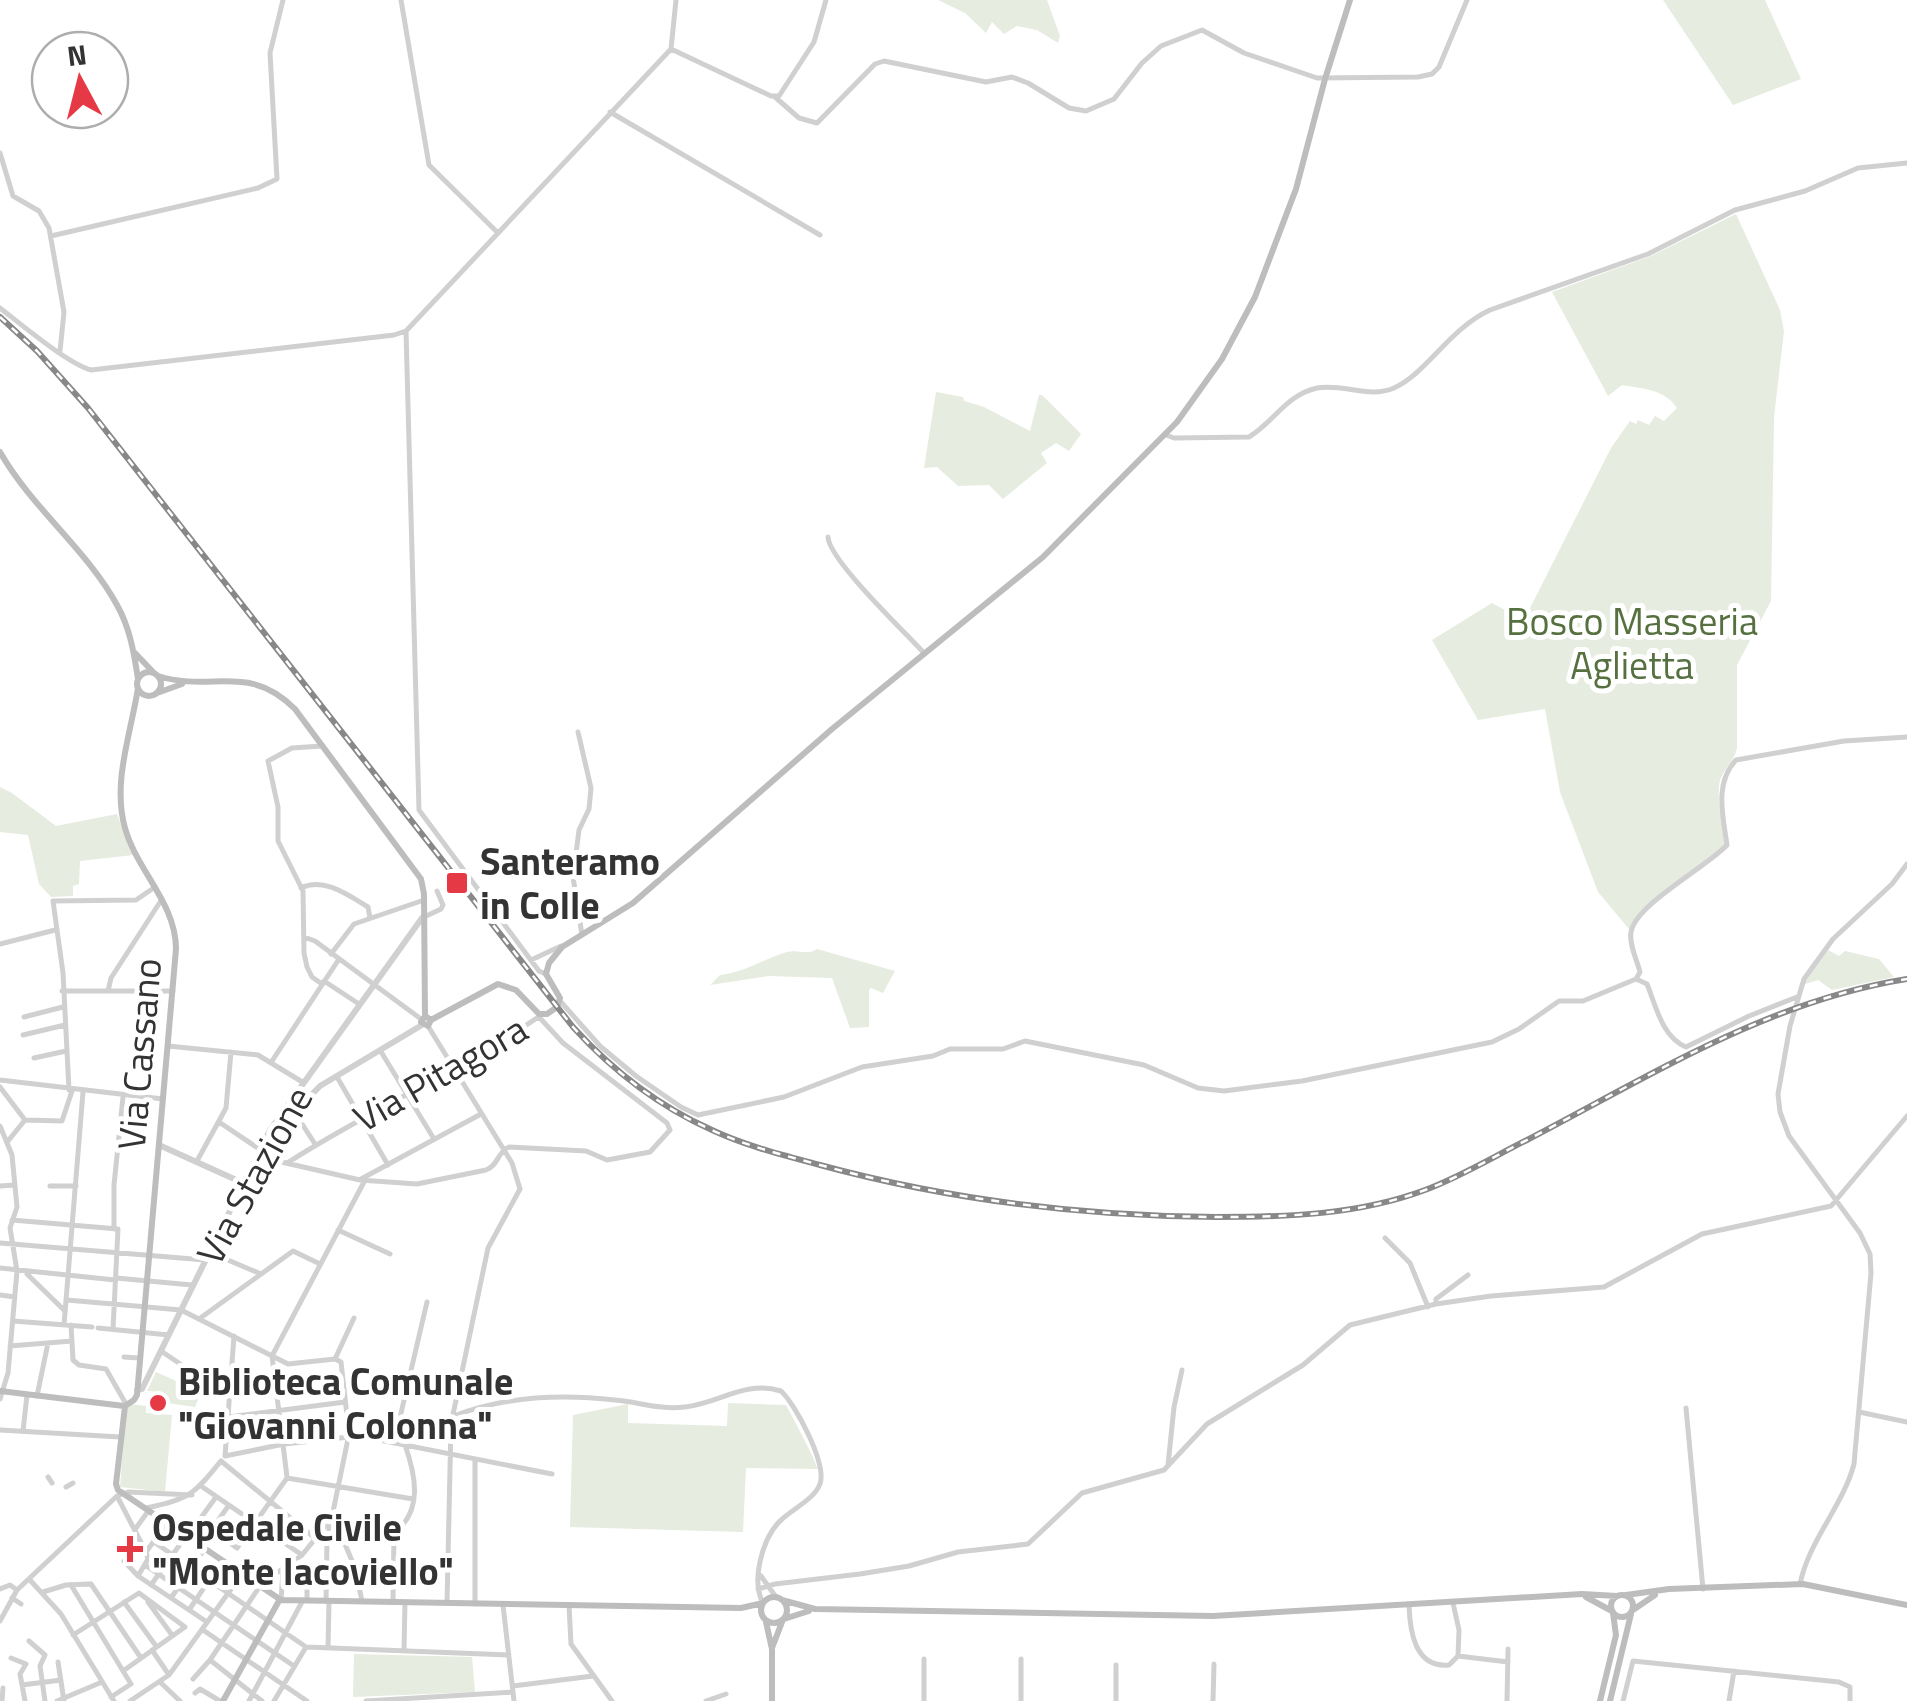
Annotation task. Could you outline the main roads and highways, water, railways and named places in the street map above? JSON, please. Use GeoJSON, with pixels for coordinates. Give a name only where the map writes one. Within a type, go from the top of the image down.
{"type":"FeatureCollection","features":[{"type":"Feature","properties":{"kind":"main road"},"geometry":{"type":"LineString","coordinates":[[138,679],[147,672],[188,682],[243,680],[262,686],[295,710],[418,873],[424,900],[426,1021],[503,984],[516,990],[540,1016],[549,1014],[561,1002],[546,974],[552,959],[564,946],[623,910],[657,883],[820,739],[1048,553],[1166,435],[1193,402],[1245,320],[1296,189],[1350,0]]}},
{"type":"Feature","properties":{"kind":"main road"},"geometry":{"type":"LineString","coordinates":[[0,452],[30,496],[109,592],[123,617],[134,652],[138,688],[146,696],[188,682]]}},
{"type":"Feature","properties":{"kind":"main road"},"geometry":{"type":"LineString","coordinates":[[134,652],[156,675],[161,687],[134,713]]}},
{"type":"Feature","properties":{"kind":"main road","name":"Via Cassano"},"geometry":{"type":"LineString","coordinates":[[126,1405],[136,1399],[137,1390],[176,934],[127,834],[121,803],[138,688]]}},
{"type":"Feature","properties":{"kind":"main road"},"geometry":{"type":"LineString","coordinates":[[1,1394],[126,1405],[116,1484],[120,1495],[147,1509],[281,1600],[740,1608],[779,1598],[815,1609],[1213,1616],[1800,1584],[1907,1605]]}},
{"type":"Feature","properties":{"kind":"main road"},"geometry":{"type":"LineString","coordinates":[[1555,1597],[1589,1598],[1622,1618],[1654,1595],[1700,1589]]}},
{"type":"Feature","properties":{"kind":"main road"},"geometry":{"type":"LineString","coordinates":[[1600,1701],[1616,1627],[1612,1601],[1621,1596],[1632,1600],[1632,1612],[1610,1701]]}},
{"type":"Feature","properties":{"kind":"main road"},"geometry":{"type":"LineString","coordinates":[[772,1649],[788,1608],[779,1598]]}},
{"type":"Feature","properties":{"kind":"main road"},"geometry":{"type":"LineString","coordinates":[[222,1701],[281,1600]]}},
{"type":"Feature","properties":{"kind":"main road"},"geometry":{"type":"LineString","coordinates":[[762,1603],[772,1649],[772,1701]]}},
{"type":"Feature","properties":{"kind":"main road"},"geometry":{"type":"LineString","coordinates":[[740,1608],[772,1624],[815,1609]]}},
{"type":"Feature","properties":{"kind":"railway"},"geometry":{"type":"LineString","coordinates":[[0,317],[88,408],[573,1027],[620,1073],[655,1098],[725,1136],[869,1177],[1016,1204],[1216,1217],[1348,1210],[1400,1198],[1451,1179],[1758,1023],[1806,1004],[1907,979]]}},
{"type":"Feature","properties":{"kind":"place","name":"Santeramo in Colle"},"geometry":{"type":"Point","coordinates":[457,883]}},
{"type":"Feature","properties":{"kind":"place","name":"Biblioteca Comunale \"Giovanni Colonna\""},"geometry":{"type":"Point","coordinates":[158,1403]}},
{"type":"Feature","properties":{"kind":"place","name":"Ospedale Civile \"Monte Iacoviello\""},"geometry":{"type":"Point","coordinates":[130,1549]}},
{"type":"Feature","properties":{"kind":"park label","name":"Bosco Masseria Aglietta"},"geometry":{"type":"Point","coordinates":[1632,643]}}]}
